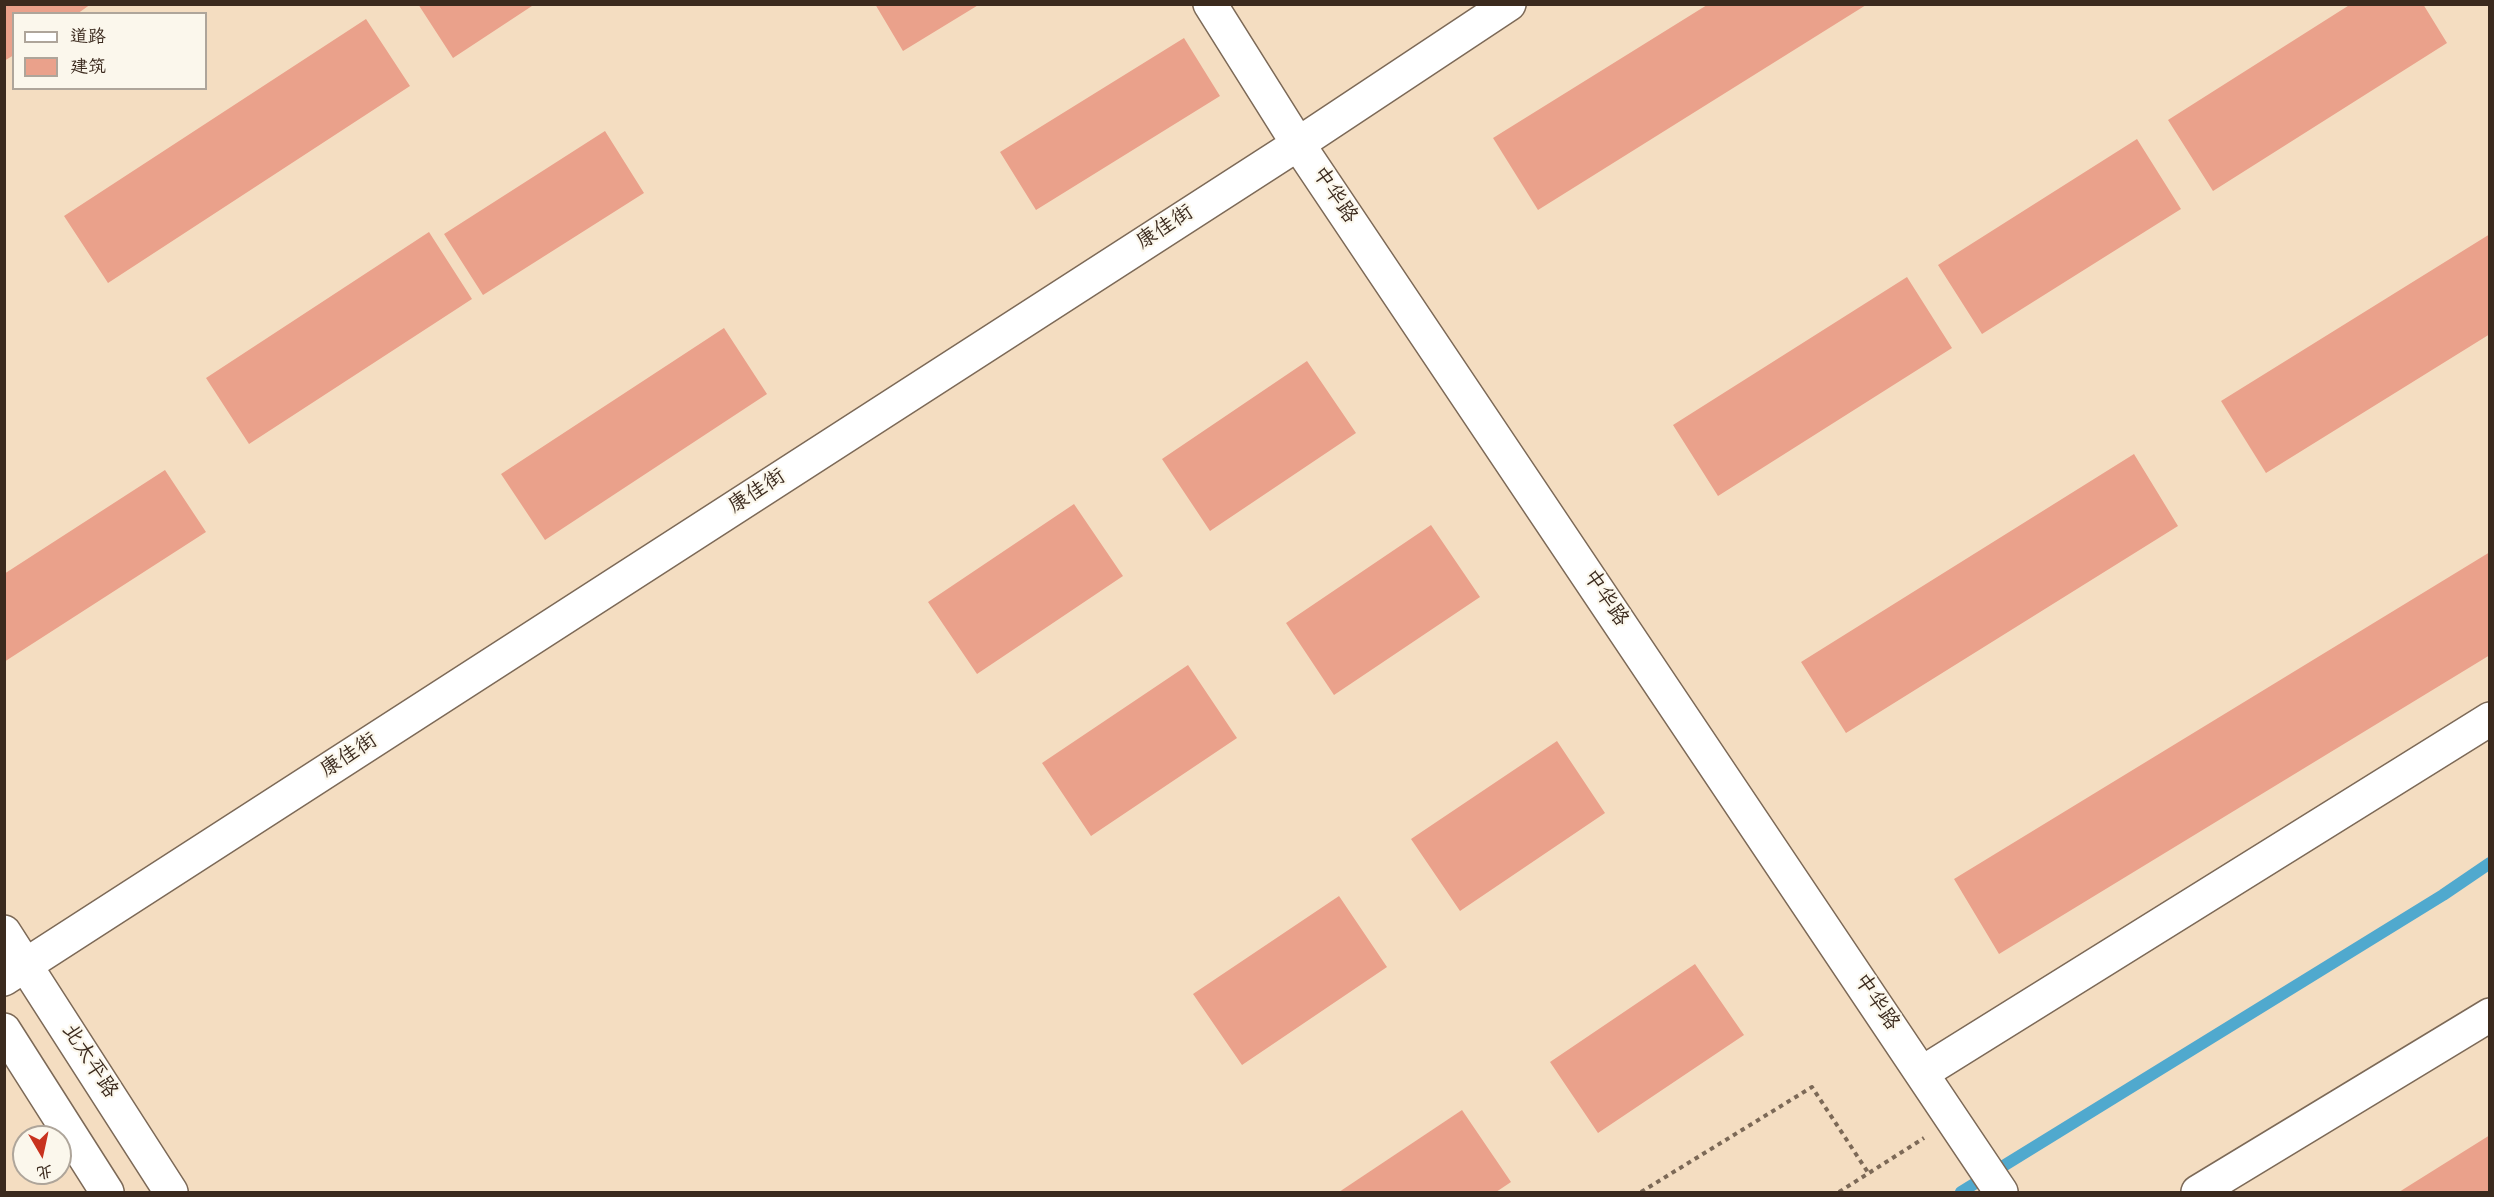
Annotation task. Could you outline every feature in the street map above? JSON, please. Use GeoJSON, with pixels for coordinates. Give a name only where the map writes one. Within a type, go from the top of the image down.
{"type":"FeatureCollection","features":[{"type":"Feature","properties":{"kind":"street","name":"中华路"},"geometry":{"type":"LineString","coordinates":[[1210,4],[1298,144],[2001,1192]]}},
{"type":"Feature","properties":{"kind":"street","name":"康佳街"},"geometry":{"type":"LineString","coordinates":[[15,972],[1298,144],[1509,4]]}},
{"type":"Feature","properties":{"kind":"street"},"geometry":{"type":"LineString","coordinates":[[1923,1073],[2490,719]]}},
{"type":"Feature","properties":{"kind":"street","name":"北太平路"},"geometry":{"type":"LineString","coordinates":[[4,932],[15,972],[171,1192]]}},
{"type":"Feature","properties":{"kind":"street"},"geometry":{"type":"LineString","coordinates":[[2198,1192],[2490,1015]]}},
{"type":"Feature","properties":{"kind":"street"},"geometry":{"type":"LineString","coordinates":[[4,1030],[106,1192]]}},
{"type":"Feature","properties":{"kind":"path"},"geometry":{"type":"LineString","coordinates":[[1641,1192],[1812,1087],[1869,1174]]}},
{"type":"Feature","properties":{"kind":"path"},"geometry":{"type":"LineString","coordinates":[[1839,1192],[1953,1120]]}},
{"type":"Feature","properties":{"kind":"building"},"geometry":{"type":"Polygon","coordinates":[[[4,4],[91,4],[80,12],[12,12],[12,56],[4,61],[4,4]]]}},
{"type":"Feature","properties":{"kind":"building"},"geometry":{"type":"Polygon","coordinates":[[[418,4],[535,4],[453,58],[418,4]]]}},
{"type":"Feature","properties":{"kind":"building"},"geometry":{"type":"Polygon","coordinates":[[[875,4],[980,4],[903,51],[875,4]]]}},
{"type":"Feature","properties":{"kind":"building"},"geometry":{"type":"Polygon","coordinates":[[[2351,4],[2423,4],[2447,43],[2213,191],[2168,120],[2351,4]]]}},
{"type":"Feature","properties":{"kind":"building"},"geometry":{"type":"Polygon","coordinates":[[[1707,5],[1866,5],[1538,210],[1493,138],[1707,5]]]}},
{"type":"Feature","properties":{"kind":"building"},"geometry":{"type":"Polygon","coordinates":[[[366,19],[410,86],[108,283],[64,216],[366,19]]]}},
{"type":"Feature","properties":{"kind":"building"},"geometry":{"type":"Polygon","coordinates":[[[1184,38],[1220,96],[1036,210],[1000,152],[1184,38]]]}},
{"type":"Feature","properties":{"kind":"building"},"geometry":{"type":"Polygon","coordinates":[[[605,131],[644,193],[483,295],[444,234],[605,131]]]}},
{"type":"Feature","properties":{"kind":"building"},"geometry":{"type":"Polygon","coordinates":[[[2137,139],[2181,209],[1982,334],[1938,265],[2137,139]]]}},
{"type":"Feature","properties":{"kind":"building"},"geometry":{"type":"Polygon","coordinates":[[[429,232],[472,299],[249,444],[206,378],[429,232]]]}},
{"type":"Feature","properties":{"kind":"building"},"geometry":{"type":"Polygon","coordinates":[[[2490,234],[2490,334],[2266,473],[2221,401],[2490,234]]]}},
{"type":"Feature","properties":{"kind":"building"},"geometry":{"type":"Polygon","coordinates":[[[1907,277],[1952,348],[1718,496],[1673,425],[1907,277]]]}},
{"type":"Feature","properties":{"kind":"building"},"geometry":{"type":"Polygon","coordinates":[[[724,328],[767,394],[545,540],[501,474],[724,328]]]}},
{"type":"Feature","properties":{"kind":"building"},"geometry":{"type":"Polygon","coordinates":[[[1307,361],[1356,433],[1210,531],[1162,459],[1307,361]]]}},
{"type":"Feature","properties":{"kind":"building"},"geometry":{"type":"Polygon","coordinates":[[[2134,454],[2178,526],[1846,733],[1801,662],[2134,454]]]}},
{"type":"Feature","properties":{"kind":"building"},"geometry":{"type":"Polygon","coordinates":[[[165,470],[206,532],[4,662],[4,574],[165,470]]]}},
{"type":"Feature","properties":{"kind":"building"},"geometry":{"type":"Polygon","coordinates":[[[1074,504],[1123,576],[977,674],[928,602],[1074,504]]]}},
{"type":"Feature","properties":{"kind":"building"},"geometry":{"type":"Polygon","coordinates":[[[1431,525],[1480,597],[1334,695],[1286,623],[1431,525]]]}},
{"type":"Feature","properties":{"kind":"building"},"geometry":{"type":"Polygon","coordinates":[[[2490,552],[2490,655],[1999,954],[1954,879],[2490,552]]]}},
{"type":"Feature","properties":{"kind":"building"},"geometry":{"type":"Polygon","coordinates":[[[1188,665],[1237,738],[1091,836],[1042,763],[1188,665]]]}},
{"type":"Feature","properties":{"kind":"building"},"geometry":{"type":"Polygon","coordinates":[[[1557,741],[1605,813],[1460,911],[1411,839],[1557,741]]]}},
{"type":"Feature","properties":{"kind":"building"},"geometry":{"type":"Polygon","coordinates":[[[1339,896],[1387,967],[1242,1065],[1193,994],[1339,896]]]}},
{"type":"Feature","properties":{"kind":"building"},"geometry":{"type":"Polygon","coordinates":[[[1695,964],[1744,1035],[1598,1133],[1550,1062],[1695,964]]]}},
{"type":"Feature","properties":{"kind":"building"},"geometry":{"type":"Polygon","coordinates":[[[1462,1110],[1511,1182],[1496,1192],[1339,1192],[1462,1110]]]}},
{"type":"Feature","properties":{"kind":"building"},"geometry":{"type":"Polygon","coordinates":[[[2490,1135],[2490,1192],[2399,1192],[2490,1135]]]}},
{"type":"Feature","properties":{"kind":"waterway"},"geometry":{"type":"LineString","coordinates":[[1961,1192],[2443,895],[2490,863]]}}]}
